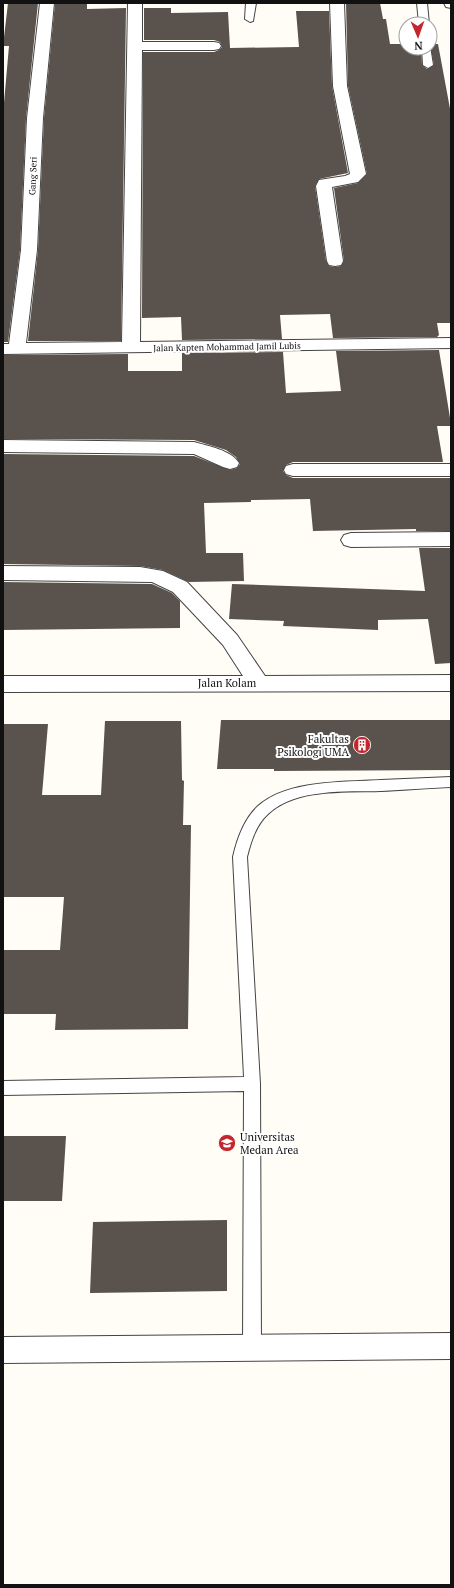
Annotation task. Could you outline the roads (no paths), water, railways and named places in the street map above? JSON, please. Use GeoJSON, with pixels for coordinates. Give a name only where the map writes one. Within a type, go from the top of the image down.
{"type":"FeatureCollection","features":[{"type":"Feature","properties":{"kind":"street","name":"Gang Seri"},"geometry":{"type":"LineString","coordinates":[[10,350],[29,250],[35,118],[47,3]]}},
{"type":"Feature","properties":{"kind":"street"},"geometry":{"type":"LineString","coordinates":[[131,348],[135,3]]}},
{"type":"Feature","properties":{"kind":"street"},"geometry":{"type":"LineString","coordinates":[[335,262],[324,186],[325,183],[352,180],[358,174],[340,86],[337,3]]}},
{"type":"Feature","properties":{"kind":"street"},"geometry":{"type":"LineString","coordinates":[[134,46],[214,46]]}},
{"type":"Feature","properties":{"kind":"street","name":"Jalan Kapten Mohammad Jamil Lubis"},"geometry":{"type":"LineString","coordinates":[[10,350],[451,343]]}},
{"type":"Feature","properties":{"kind":"street"},"geometry":{"type":"LineString","coordinates":[[3,446],[194,448],[208,452],[230,463]]}},
{"type":"Feature","properties":{"kind":"street"},"geometry":{"type":"LineString","coordinates":[[293,470],[451,470]]}},
{"type":"Feature","properties":{"kind":"street"},"geometry":{"type":"LineString","coordinates":[[351,540],[451,539]]}},
{"type":"Feature","properties":{"kind":"street"},"geometry":{"type":"LineString","coordinates":[[3,573],[140,574],[156,576],[169,580],[188,594],[230,640],[259,683]]}},
{"type":"Feature","properties":{"kind":"street","name":"Jalan Kolam"},"geometry":{"type":"LineString","coordinates":[[3,684],[451,683]]}},
{"type":"Feature","properties":{"kind":"street"},"geometry":{"type":"LineString","coordinates":[[3,1350],[451,1346]]}},
{"type":"Feature","properties":{"kind":"lane"},"geometry":{"type":"LineString","coordinates":[[250,19],[251,3]]}},
{"type":"Feature","properties":{"kind":"lane"},"geometry":{"type":"LineString","coordinates":[[422,3],[423,16]]}},
{"type":"Feature","properties":{"kind":"lane"},"geometry":{"type":"LineString","coordinates":[[427,56],[428,65]]}},
{"type":"Feature","properties":{"kind":"lane"},"geometry":{"type":"LineString","coordinates":[[252,1348],[252,1084],[240,857],[245,836],[254,819],[270,804],[296,793],[328,788],[451,782]]}},
{"type":"Feature","properties":{"kind":"lane"},"geometry":{"type":"LineString","coordinates":[[3,1088],[252,1084]]}},
{"type":"Feature","properties":{"kind":"place","name":"Fakultas Psikologi UMA"},"geometry":{"type":"Point","coordinates":[362,745]}},
{"type":"Feature","properties":{"kind":"place","name":"Universitas Medan Area"},"geometry":{"type":"Point","coordinates":[227,1143]}}]}
